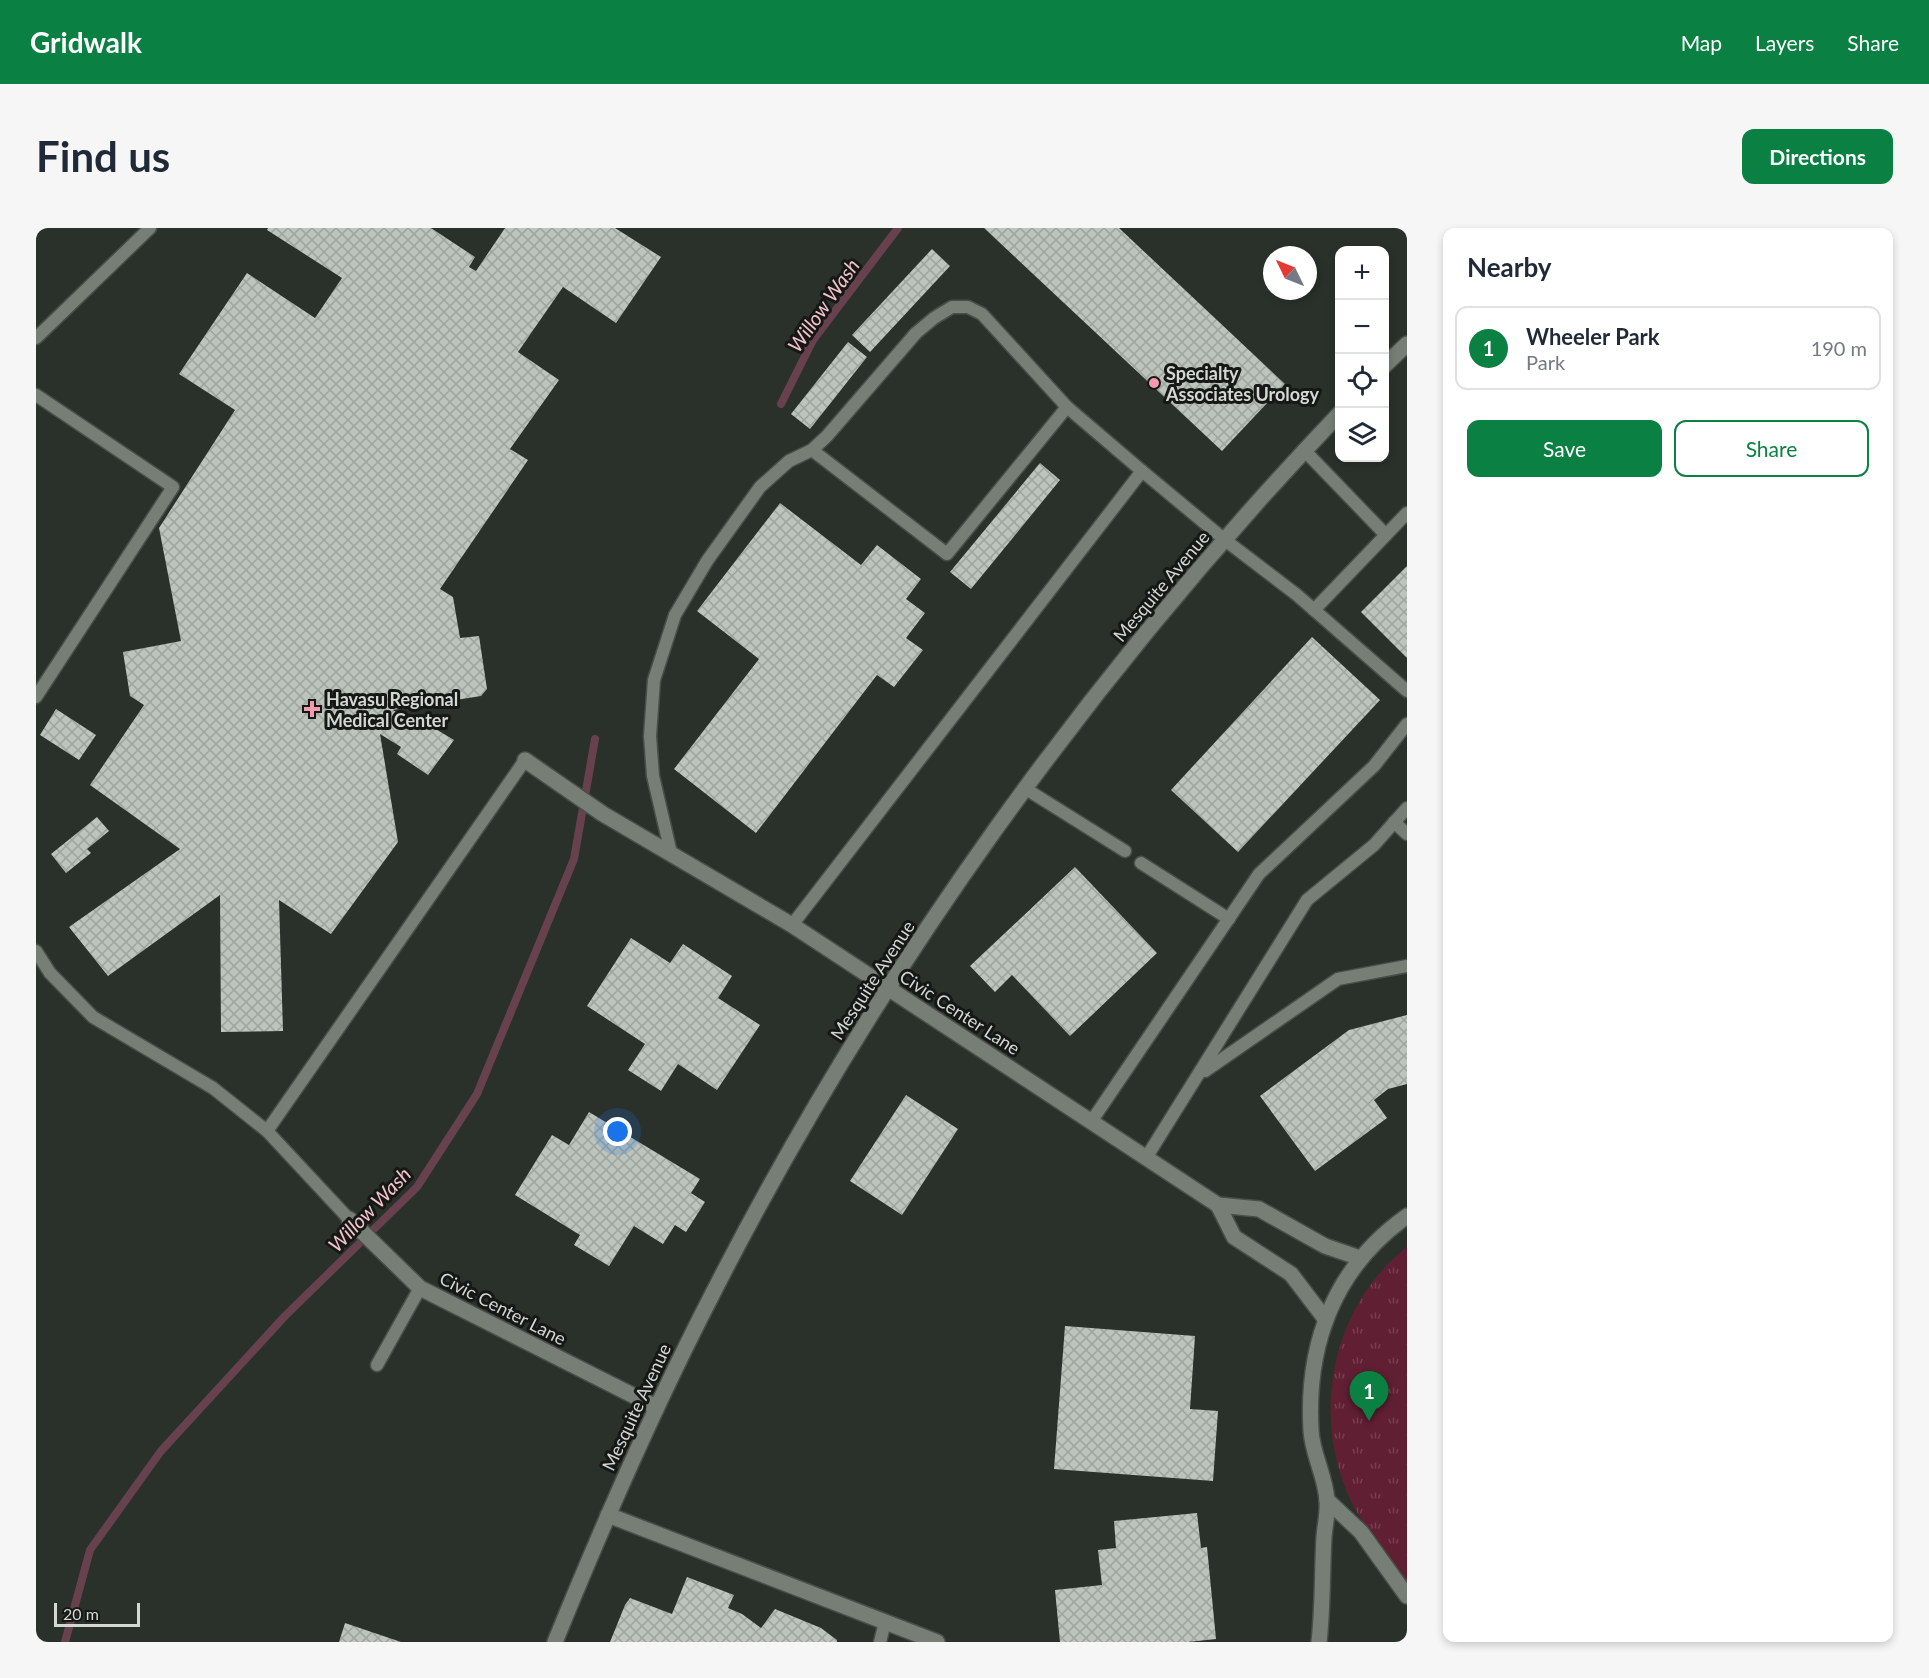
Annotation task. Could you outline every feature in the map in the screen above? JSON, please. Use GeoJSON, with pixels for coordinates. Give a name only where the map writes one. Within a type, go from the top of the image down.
{"type":"FeatureCollection","features":[{"type":"Feature","properties":{"kind":"street"},"geometry":{"type":"LineString","coordinates":[[1389,361],[1407,344]]}},
{"type":"Feature","properties":{"kind":"street","name":"Mesquite Avenue"},"geometry":{"type":"LineString","coordinates":[[555,1642],[656,1407],[714,1292],[774,1179],[889,988],[979,852],[1055,748],[1134,647],[1304,450],[1335,418]]}},
{"type":"Feature","properties":{"kind":"street","name":"Civic Center Lane"},"geometry":{"type":"LineString","coordinates":[[525,760],[603,814],[792,925],[1218,1205],[1259,1209],[1324,1246],[1360,1258]]}},
{"type":"Feature","properties":{"kind":"street"},"geometry":{"type":"LineString","coordinates":[[1218,1205],[1234,1237],[1291,1274],[1326,1320]]}},
{"type":"Feature","properties":{"kind":"street"},"geometry":{"type":"LineString","coordinates":[[1319,1642],[1327,1500],[1311,1432],[1311,1381],[1318,1344],[1328,1312],[1360,1258],[1384,1232],[1407,1216]]}},
{"type":"Feature","properties":{"kind":"street","name":"Civic Center Lane"},"geometry":{"type":"LineString","coordinates":[[349,1219],[420,1288],[656,1407]]}},
{"type":"Feature","properties":{"kind":"street"},"geometry":{"type":"LineString","coordinates":[[1327,1500],[1361,1532],[1407,1596]]}},
{"type":"Feature","properties":{"kind":"street"},"geometry":{"type":"LineString","coordinates":[[608,1515],[937,1642]]}},
{"type":"Feature","properties":{"kind":"lane"},"geometry":{"type":"LineString","coordinates":[[36,338],[150,228]]}},
{"type":"Feature","properties":{"kind":"lane"},"geometry":{"type":"LineString","coordinates":[[671,853],[653,776],[650,736],[654,680],[675,615],[707,561],[760,487],[789,461],[812,450],[827,436],[916,333],[934,318],[952,308],[968,308],[982,314],[1067,407],[1225,540],[1297,595],[1407,691]]}},
{"type":"Feature","properties":{"kind":"lane"},"geometry":{"type":"LineString","coordinates":[[36,395],[173,487],[36,697]]}},
{"type":"Feature","properties":{"kind":"lane"},"geometry":{"type":"LineString","coordinates":[[812,450],[947,554],[1067,407]]}},
{"type":"Feature","properties":{"kind":"lane"},"geometry":{"type":"LineString","coordinates":[[1304,450],[1386,535]]}},
{"type":"Feature","properties":{"kind":"lane"},"geometry":{"type":"LineString","coordinates":[[792,925],[1142,471]]}},
{"type":"Feature","properties":{"kind":"lane"},"geometry":{"type":"LineString","coordinates":[[1314,610],[1407,513]]}},
{"type":"Feature","properties":{"kind":"lane"},"geometry":{"type":"LineString","coordinates":[[1091,1122],[1259,874],[1374,766],[1407,724]]}},
{"type":"Feature","properties":{"kind":"lane"},"geometry":{"type":"LineString","coordinates":[[267,1131],[525,760]]}},
{"type":"Feature","properties":{"kind":"lane"},"geometry":{"type":"LineString","coordinates":[[1026,789],[1125,851]]}},
{"type":"Feature","properties":{"kind":"lane"},"geometry":{"type":"LineString","coordinates":[[1146,1158],[1307,900],[1374,845],[1407,808]]}},
{"type":"Feature","properties":{"kind":"lane"},"geometry":{"type":"LineString","coordinates":[[1394,822],[1407,834]]}},
{"type":"Feature","properties":{"kind":"lane"},"geometry":{"type":"LineString","coordinates":[[1141,863],[1229,920]]}},
{"type":"Feature","properties":{"kind":"lane"},"geometry":{"type":"LineString","coordinates":[[36,951],[50,973],[93,1017],[213,1088],[267,1131],[349,1219]]}},
{"type":"Feature","properties":{"kind":"lane"},"geometry":{"type":"LineString","coordinates":[[1199,1076],[1338,979],[1407,966]]}},
{"type":"Feature","properties":{"kind":"lane"},"geometry":{"type":"LineString","coordinates":[[377,1365],[420,1288]]}},
{"type":"Feature","properties":{"kind":"lane"},"geometry":{"type":"LineString","coordinates":[[880,1642],[885,1622]]}},
{"type":"Feature","properties":{"kind":"green space"},"geometry":{"type":"Polygon","coordinates":[[[1407,1247],[1407,1584],[1370,1533],[1351,1501],[1339,1468],[1332,1433],[1331,1398],[1336,1364],[1346,1331],[1361,1299],[1381,1271],[1407,1247]]]}},
{"type":"Feature","properties":{"kind":"building"},"geometry":{"type":"Polygon","coordinates":[[[268,228],[431,228],[475,257],[469,267],[476,271],[505,228],[615,228],[661,257],[616,323],[563,287],[518,352],[559,380],[510,449],[528,460],[440,589],[453,597],[460,638],[479,636],[487,689],[481,696],[393,710],[414,724],[419,719],[454,740],[428,775],[397,754],[401,747],[380,734],[398,842],[331,934],[279,900],[283,1031],[221,1032],[220,895],[108,976],[69,927],[180,849],[90,785],[144,705],[130,696],[123,652],[181,641],[159,528],[235,410],[179,374],[247,273],[315,318],[342,278],[267,230],[268,228]]]}},
{"type":"Feature","properties":{"kind":"building"},"geometry":{"type":"Polygon","coordinates":[[[984,228],[1119,228],[1285,384],[1222,451],[984,228]]]}},
{"type":"Feature","properties":{"kind":"building"},"geometry":{"type":"Polygon","coordinates":[[[932,249],[950,266],[870,352],[852,335],[932,249]]]}},
{"type":"Feature","properties":{"kind":"building"},"geometry":{"type":"Polygon","coordinates":[[[848,342],[867,357],[810,429],[791,414],[848,342]]]}},
{"type":"Feature","properties":{"kind":"building"},"geometry":{"type":"Polygon","coordinates":[[[1040,463],[1060,480],[971,589],[950,572],[1040,463]]]}},
{"type":"Feature","properties":{"kind":"building"},"geometry":{"type":"Polygon","coordinates":[[[780,503],[861,565],[877,545],[921,579],[906,599],[925,613],[906,638],[923,650],[894,687],[877,675],[756,833],[674,769],[759,659],[697,611],[780,503]]]}},
{"type":"Feature","properties":{"kind":"building"},"geometry":{"type":"Polygon","coordinates":[[[1407,566],[1407,658],[1361,612],[1407,566]]]}},
{"type":"Feature","properties":{"kind":"building"},"geometry":{"type":"Polygon","coordinates":[[[1312,637],[1380,700],[1238,852],[1171,790],[1312,637]]]}},
{"type":"Feature","properties":{"kind":"building"},"geometry":{"type":"Polygon","coordinates":[[[56,709],[96,735],[79,760],[40,735],[56,709]]]}},
{"type":"Feature","properties":{"kind":"building"},"geometry":{"type":"Polygon","coordinates":[[[97,817],[109,831],[87,849],[91,853],[66,873],[51,854],[97,817]]]}},
{"type":"Feature","properties":{"kind":"building"},"geometry":{"type":"Polygon","coordinates":[[[1075,867],[1157,953],[1070,1036],[1012,975],[995,992],[970,966],[1075,867]]]}},
{"type":"Feature","properties":{"kind":"building"},"geometry":{"type":"Polygon","coordinates":[[[631,938],[670,963],[683,944],[732,976],[718,998],[760,1025],[717,1090],[678,1064],[661,1091],[628,1070],[645,1044],[587,1006],[631,938]]]}},
{"type":"Feature","properties":{"kind":"building"},"geometry":{"type":"Polygon","coordinates":[[[1407,1015],[1407,1084],[1388,1089],[1374,1100],[1387,1118],[1315,1171],[1260,1096],[1349,1030],[1407,1015]]]}},
{"type":"Feature","properties":{"kind":"building"},"geometry":{"type":"Polygon","coordinates":[[[906,1095],[958,1129],[902,1215],[850,1181],[906,1095]]]}},
{"type":"Feature","properties":{"kind":"building"},"geometry":{"type":"Polygon","coordinates":[[[589,1112],[700,1179],[691,1193],[705,1202],[686,1232],[675,1225],[663,1244],[634,1226],[609,1266],[574,1245],[580,1235],[515,1195],[552,1135],[569,1145],[589,1112]]]}},
{"type":"Feature","properties":{"kind":"building"},"geometry":{"type":"Polygon","coordinates":[[[1065,1326],[1195,1336],[1190,1409],[1218,1411],[1213,1481],[1054,1469],[1065,1326]]]}},
{"type":"Feature","properties":{"kind":"building"},"geometry":{"type":"Polygon","coordinates":[[[1197,1513],[1201,1548],[1207,1547],[1216,1639],[1188,1642],[1060,1642],[1055,1590],[1102,1585],[1098,1550],[1116,1548],[1114,1521],[1197,1513]]]}},
{"type":"Feature","properties":{"kind":"building"},"geometry":{"type":"Polygon","coordinates":[[[687,1577],[734,1595],[728,1608],[742,1614],[761,1628],[775,1609],[821,1628],[837,1642],[610,1642],[630,1598],[672,1614],[687,1577]]]}},
{"type":"Feature","properties":{"kind":"building"},"geometry":{"type":"Polygon","coordinates":[[[345,1623],[401,1642],[339,1642],[345,1623]]]}},
{"type":"Feature","properties":{"kind":"waterway","name":"Willow Wash"},"geometry":{"type":"LineString","coordinates":[[781,404],[813,340],[898,228]]}},
{"type":"Feature","properties":{"kind":"waterway","name":"Willow Wash"},"geometry":{"type":"LineString","coordinates":[[65,1642],[90,1550],[161,1451],[285,1316],[417,1187],[477,1094],[574,859],[595,739]]}},
{"type":"Feature","properties":{"kind":"place","name":"Specialty Associates Urology"},"geometry":{"type":"Point","coordinates":[1154,383]}},
{"type":"Feature","properties":{"kind":"place","name":"Havasu Regional Medical Center"},"geometry":{"type":"Point","coordinates":[312,709]}},
{"type":"Feature","properties":{"kind":"place","name":"Wheeler Park"},"geometry":{"type":"Point","coordinates":[1369,1421]}}]}
